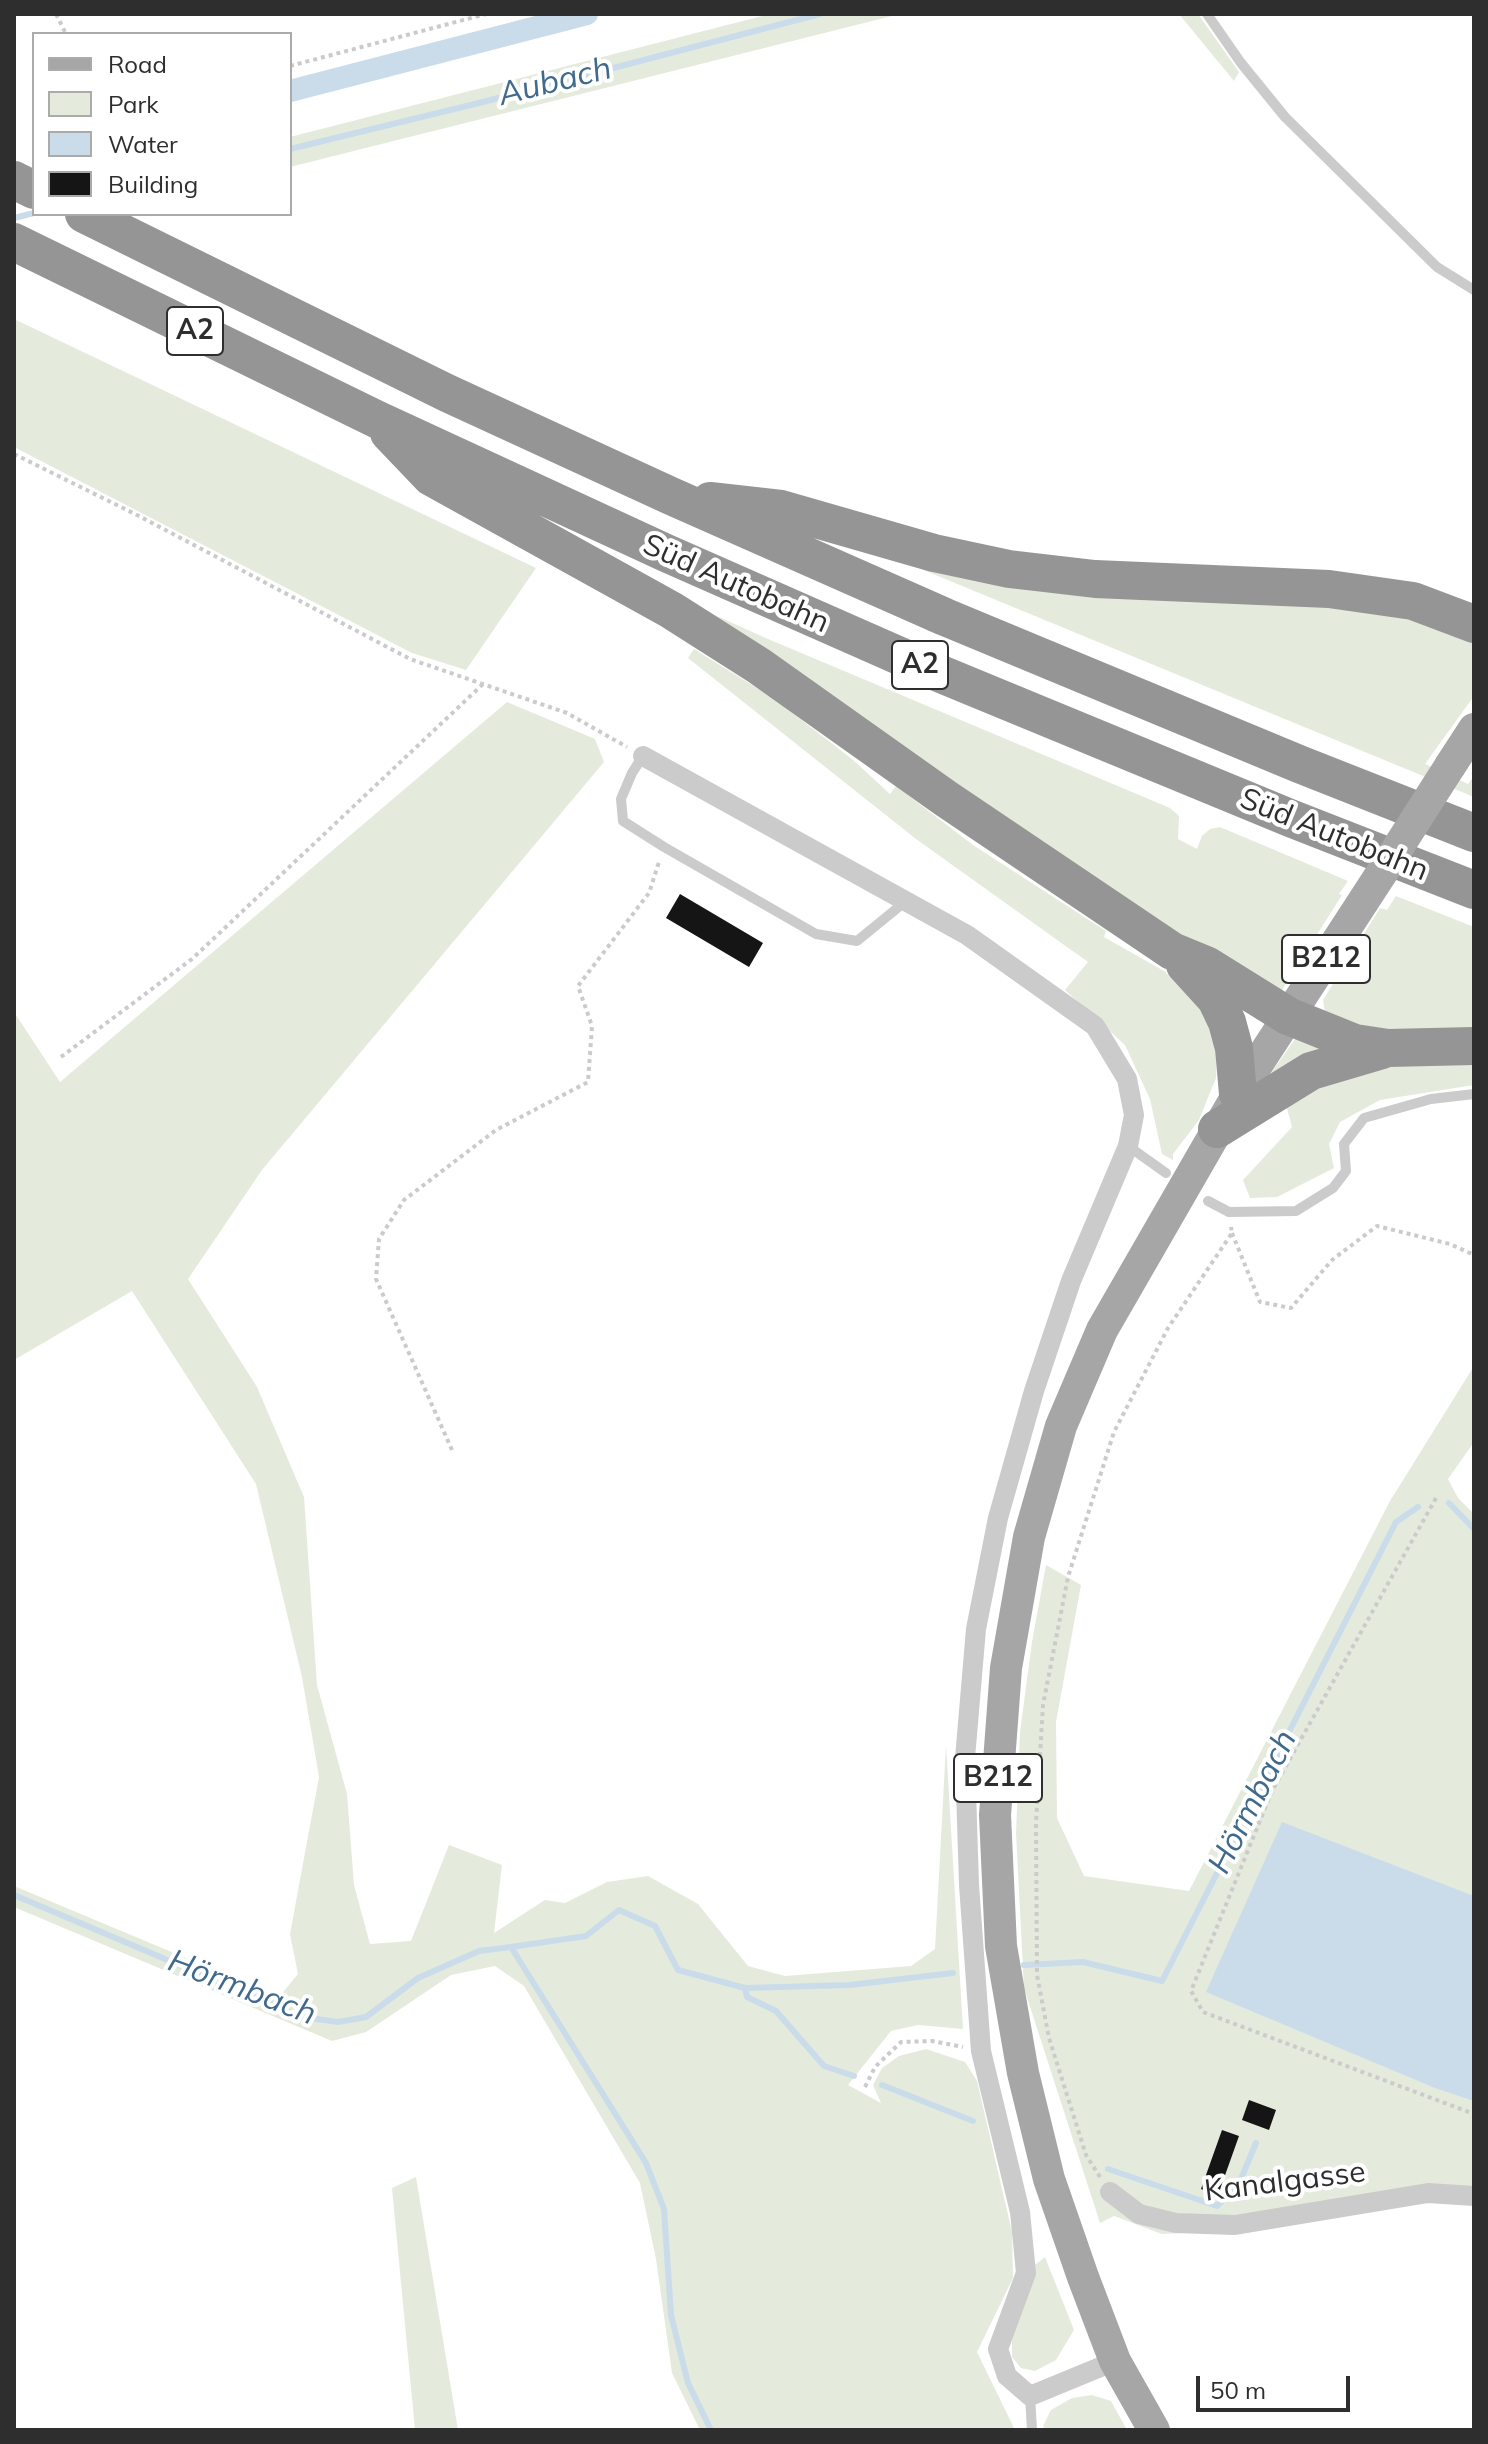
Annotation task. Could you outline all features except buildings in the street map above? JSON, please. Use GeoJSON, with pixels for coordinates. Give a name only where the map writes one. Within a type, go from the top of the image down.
{"type":"FeatureCollection","features":[{"type":"Feature","properties":{"kind":"highway"},"geometry":{"type":"LineString","coordinates":[[14,180],[32,189]]}},
{"type":"Feature","properties":{"kind":"highway","name":"Süd Autobahn"},"geometry":{"type":"LineString","coordinates":[[92,218],[447,393],[671,496],[945,617],[1474,833]]}},
{"type":"Feature","properties":{"kind":"highway","name":"Süd Autobahn"},"geometry":{"type":"LineString","coordinates":[[14,242],[376,419],[666,553],[936,672],[1275,812],[1474,890]]}},
{"type":"Feature","properties":{"kind":"highway"},"geometry":{"type":"LineString","coordinates":[[376,419],[431,477],[671,610],[759,666],[945,798],[1172,951],[1206,965],[1288,1016],[1355,1043],[1388,1048],[1474,1046]]}},
{"type":"Feature","properties":{"kind":"highway"},"geometry":{"type":"LineString","coordinates":[[671,496],[781,509],[934,553],[1009,569],[1095,579],[1329,589],[1413,601],[1474,624]]}},
{"type":"Feature","properties":{"kind":"highway"},"geometry":{"type":"LineString","coordinates":[[1413,601],[1474,595]]}},
{"type":"Feature","properties":{"kind":"highway"},"geometry":{"type":"LineString","coordinates":[[1172,951],[1216,999],[1227,1022],[1234,1048],[1238,1094]]}},
{"type":"Feature","properties":{"kind":"highway"},"geometry":{"type":"LineString","coordinates":[[1217,1129],[1311,1071],[1388,1048]]}},
{"type":"Feature","properties":{"kind":"main road","name":"B212"},"geometry":{"type":"LineString","coordinates":[[1154,2430],[1115,2361],[1049,2179],[1023,2073],[1001,1946],[995,1815],[1006,1668],[1029,1537],[1061,1426],[1102,1330],[1238,1094],[1474,729]]}},
{"type":"Feature","properties":{"kind":"street"},"geometry":{"type":"LineString","coordinates":[[643,756],[967,935],[1095,1026],[1127,1079],[1134,1115],[1128,1146],[1071,1281],[1034,1391],[998,1518],[976,1629],[965,1758],[969,1885],[981,2051],[1020,2212],[1026,2273],[998,2349],[1007,2376],[1030,2396],[1115,2361]]}},
{"type":"Feature","properties":{"kind":"street","name":"Kanalgasse"},"geometry":{"type":"LineString","coordinates":[[1110,2192],[1139,2214],[1176,2223],[1235,2225],[1428,2193],[1474,2196]]}},
{"type":"Feature","properties":{"kind":"lane"},"geometry":{"type":"LineString","coordinates":[[1207,14],[1241,63],[1285,117],[1437,267],[1474,290]]}},
{"type":"Feature","properties":{"kind":"lane"},"geometry":{"type":"LineString","coordinates":[[643,756],[621,799],[623,821],[816,934],[857,941],[906,901]]}},
{"type":"Feature","properties":{"kind":"lane"},"geometry":{"type":"LineString","coordinates":[[1208,1201],[1229,1212],[1296,1211],[1333,1188],[1346,1171],[1344,1144],[1364,1118],[1431,1099],[1474,1094]]}},
{"type":"Feature","properties":{"kind":"lane"},"geometry":{"type":"LineString","coordinates":[[1128,1146],[1166,1173]]}},
{"type":"Feature","properties":{"kind":"lane"},"geometry":{"type":"LineString","coordinates":[[1030,2396],[1032,2430]]}},
{"type":"Feature","properties":{"kind":"path"},"geometry":{"type":"LineString","coordinates":[[56,14],[65,32]]}},
{"type":"Feature","properties":{"kind":"path"},"geometry":{"type":"LineString","coordinates":[[292,65],[486,14]]}},
{"type":"Feature","properties":{"kind":"path"},"geometry":{"type":"LineString","coordinates":[[14,454],[410,659],[567,713],[643,756]]}},
{"type":"Feature","properties":{"kind":"path"},"geometry":{"type":"LineString","coordinates":[[61,1057],[192,959],[483,684]]}},
{"type":"Feature","properties":{"kind":"path"},"geometry":{"type":"LineString","coordinates":[[452,1450],[376,1279],[379,1239],[404,1200],[496,1130],[588,1082],[592,1026],[578,986],[649,893],[664,847]]}},
{"type":"Feature","properties":{"kind":"path"},"geometry":{"type":"LineString","coordinates":[[1229,1212],[1232,1233],[1260,1302],[1291,1308],[1332,1260],[1377,1226],[1450,1244],[1474,1255]]}},
{"type":"Feature","properties":{"kind":"path"},"geometry":{"type":"LineString","coordinates":[[1110,2192],[1086,2155],[1049,2038],[1037,1975],[1036,1823],[1043,1705],[1068,1577],[1114,1432],[1168,1328],[1232,1233]]}},
{"type":"Feature","properties":{"kind":"path"},"geometry":{"type":"LineString","coordinates":[[1436,1498],[1272,1791],[1191,1991],[1203,2012],[1474,2114]]}},
{"type":"Feature","properties":{"kind":"path"},"geometry":{"type":"LineString","coordinates":[[865,2087],[875,2067],[901,2042],[932,2041],[981,2051]]}},
{"type":"Feature","properties":{"kind":"green space"},"geometry":{"type":"Polygon","coordinates":[[[770,14],[900,14],[292,166],[292,136],[770,14]]]}},
{"type":"Feature","properties":{"kind":"green space"},"geometry":{"type":"Polygon","coordinates":[[[1179,14],[1198,14],[1239,72],[1234,81],[1179,14]]]}},
{"type":"Feature","properties":{"kind":"green space"},"geometry":{"type":"Polygon","coordinates":[[[14,319],[536,568],[466,670],[412,653],[14,447],[14,319]]]}},
{"type":"Feature","properties":{"kind":"green space"},"geometry":{"type":"Polygon","coordinates":[[[904,562],[1365,605],[1474,639],[1474,696],[1425,764],[1468,784],[1474,776],[1474,797],[904,562]]]}},
{"type":"Feature","properties":{"kind":"green space"},"geometry":{"type":"Polygon","coordinates":[[[688,603],[1170,808],[1179,816],[1178,839],[1197,849],[1202,836],[1210,829],[1220,827],[1348,881],[1339,894],[1342,895],[1280,993],[1267,994],[688,603]]]}},
{"type":"Feature","properties":{"kind":"green space"},"geometry":{"type":"Polygon","coordinates":[[[694,649],[773,698],[852,759],[890,794],[896,786],[973,845],[1106,931],[1104,937],[1164,971],[1197,1001],[1217,1042],[1216,1078],[1199,1120],[1173,1154],[1173,1160],[1162,1154],[1150,1099],[1125,1045],[1065,990],[1088,962],[916,839],[688,658],[694,649]]]}},
{"type":"Feature","properties":{"kind":"green space"},"geometry":{"type":"Polygon","coordinates":[[[507,702],[595,739],[604,762],[262,1170],[188,1279],[257,1387],[304,1497],[317,1685],[347,1794],[354,1885],[370,1944],[411,1941],[449,1845],[502,1865],[494,1933],[545,1900],[565,1903],[607,1882],[648,1876],[698,1904],[748,1966],[785,1976],[911,1966],[935,1949],[946,1745],[963,2029],[918,2025],[891,2031],[848,2085],[881,2103],[873,2085],[882,2068],[899,2056],[926,2049],[965,2062],[977,2081],[1012,2232],[1013,2278],[977,2352],[1015,2430],[700,2430],[672,2373],[656,2259],[640,2183],[524,1986],[495,1966],[451,1975],[366,2032],[332,2041],[14,1907],[14,1886],[279,1997],[298,1974],[290,1934],[319,1777],[302,1677],[256,1484],[132,1291],[14,1360],[14,1012],[60,1082],[507,702]]]}},
{"type":"Feature","properties":{"kind":"green space"},"geometry":{"type":"Polygon","coordinates":[[[1396,896],[1474,927],[1474,1033],[1382,1036],[1325,1012],[1323,1000],[1380,908],[1387,910],[1396,896]]]}},
{"type":"Feature","properties":{"kind":"green space"},"geometry":{"type":"Polygon","coordinates":[[[1298,1035],[1327,1045],[1266,1080],[1298,1035]]]}},
{"type":"Feature","properties":{"kind":"green space"},"geometry":{"type":"Polygon","coordinates":[[[1474,1059],[1474,1085],[1380,1100],[1340,1122],[1329,1144],[1334,1168],[1277,1197],[1250,1198],[1243,1180],[1292,1127],[1285,1101],[1361,1068],[1474,1059]]]}},
{"type":"Feature","properties":{"kind":"green space"},"geometry":{"type":"Polygon","coordinates":[[[1474,1366],[1474,1442],[1448,1479],[1458,1498],[1474,1514],[1474,2202],[1415,2202],[1263,2229],[1162,2234],[1114,2216],[1100,2223],[1024,1988],[1016,1833],[1020,1732],[1046,1565],[1081,1585],[1056,1722],[1057,1818],[1084,1876],[1189,1891],[1390,1501],[1474,1366]]]}},
{"type":"Feature","properties":{"kind":"green space"},"geometry":{"type":"Polygon","coordinates":[[[416,2177],[458,2430],[415,2430],[392,2188],[416,2177]]]}},
{"type":"Feature","properties":{"kind":"green space"},"geometry":{"type":"Polygon","coordinates":[[[1045,2257],[1074,2330],[1056,2360],[1035,2371],[1021,2368],[1012,2357],[1012,2332],[1035,2265],[1045,2257]]]}},
{"type":"Feature","properties":{"kind":"green space"},"geometry":{"type":"Polygon","coordinates":[[[1092,2395],[1111,2401],[1127,2430],[1046,2430],[1043,2426],[1051,2410],[1072,2398],[1092,2395]]]}},
{"type":"Feature","properties":{"kind":"water"},"geometry":{"type":"Polygon","coordinates":[[[1282,1822],[1474,1896],[1474,2101],[1435,2088],[1206,1992],[1282,1822]]]}},
{"type":"Feature","properties":{"kind":"waterway"},"geometry":{"type":"LineString","coordinates":[[292,90],[587,14]]}},
{"type":"Feature","properties":{"kind":"waterway","name":"Aubach"},"geometry":{"type":"LineString","coordinates":[[292,149],[820,14]]}},
{"type":"Feature","properties":{"kind":"waterway","name":"Aubach"},"geometry":{"type":"LineString","coordinates":[[14,218],[32,214]]}},
{"type":"Feature","properties":{"kind":"waterway","name":"Hörmbach"},"geometry":{"type":"LineString","coordinates":[[1449,1503],[1474,1529]]}},
{"type":"Feature","properties":{"kind":"waterway","name":"Hörmbach"},"geometry":{"type":"LineString","coordinates":[[1024,1965],[1083,1962],[1162,1981],[1396,1522],[1418,1507]]}},
{"type":"Feature","properties":{"kind":"waterway","name":"Hörmbach"},"geometry":{"type":"LineString","coordinates":[[14,1895],[302,2017],[338,2022],[366,2017],[418,1978],[479,1951],[511,1947],[646,2163],[664,2209],[671,2315],[688,2383],[711,2430]]}},
{"type":"Feature","properties":{"kind":"waterway","name":"Hörmbach"},"geometry":{"type":"LineString","coordinates":[[511,1947],[586,1936],[619,1910],[655,1926],[678,1970],[745,1988],[850,1985],[953,1973]]}},
{"type":"Feature","properties":{"kind":"waterway"},"geometry":{"type":"LineString","coordinates":[[745,1988],[747,1997],[776,2011],[824,2066],[854,2076]]}},
{"type":"Feature","properties":{"kind":"waterway"},"geometry":{"type":"LineString","coordinates":[[882,2085],[973,2121]]}},
{"type":"Feature","properties":{"kind":"waterway"},"geometry":{"type":"LineString","coordinates":[[1108,2169],[1217,2206],[1238,2186],[1256,2143]]}}]}
